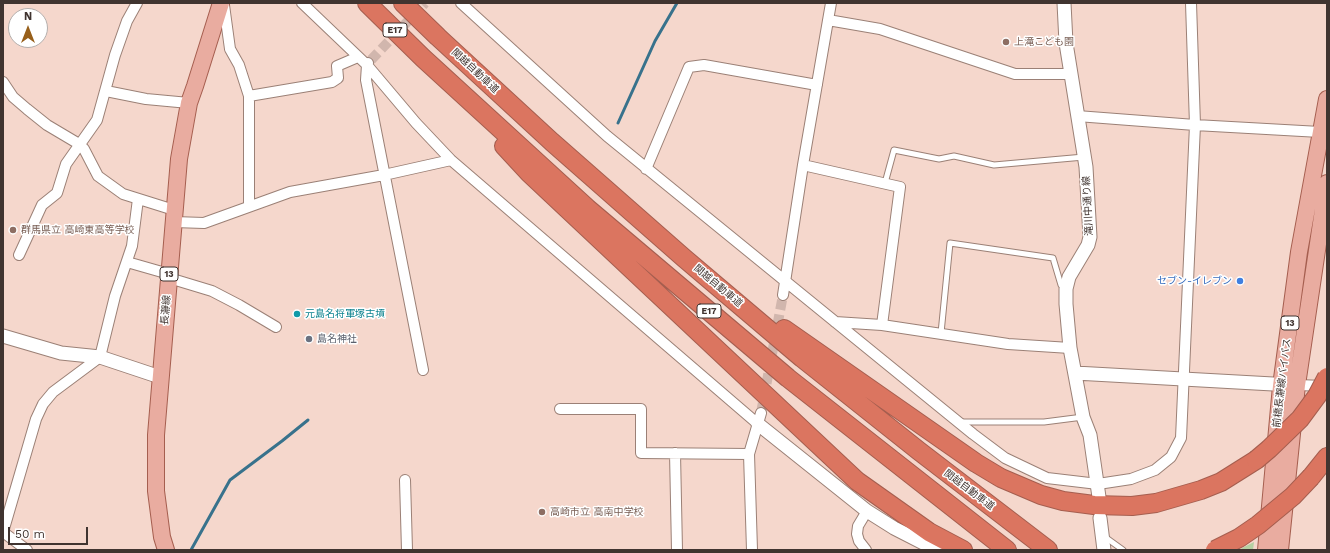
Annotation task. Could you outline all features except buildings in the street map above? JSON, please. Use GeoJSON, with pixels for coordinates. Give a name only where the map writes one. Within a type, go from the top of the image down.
{"type":"FeatureCollection","features":[{"type":"Feature","properties":{"kind":"highway","name":"E17"},"geometry":{"type":"LineString","coordinates":[[367,3],[423,58],[587,208],[788,378],[1008,550]]}},
{"type":"Feature","properties":{"kind":"highway","name":"関越自動車道"},"geometry":{"type":"LineString","coordinates":[[403,3],[552,142],[684,258],[808,363],[1048,550]]}},
{"type":"Feature","properties":{"kind":"highway"},"geometry":{"type":"LineString","coordinates":[[423,58],[529,173],[851,476],[929,532],[963,550]]}},
{"type":"Feature","properties":{"kind":"highway"},"geometry":{"type":"LineString","coordinates":[[684,258],[976,463],[1001,478],[1041,495],[1063,501],[1094,505],[1132,506],[1156,503],[1190,494],[1221,482],[1256,460],[1300,419],[1317,396],[1327,377]]}},
{"type":"Feature","properties":{"kind":"highway"},"geometry":{"type":"LineString","coordinates":[[1215,550],[1239,538],[1274,513],[1294,496],[1327,457]]}},
{"type":"Feature","properties":{"kind":"main road","name":"長瀞線"},"geometry":{"type":"LineString","coordinates":[[166,550],[162,537],[156,491],[156,435],[179,159],[189,103],[222,3]]}},
{"type":"Feature","properties":{"kind":"main road","name":"前橋長瀞線バイパス"},"geometry":{"type":"LineString","coordinates":[[1266,550],[1281,386],[1299,252],[1327,99]]}},
{"type":"Feature","properties":{"kind":"main road","name":"前橋長瀞線バイパス"},"geometry":{"type":"LineString","coordinates":[[1280,550],[1297,385],[1327,183]]}},
{"type":"Feature","properties":{"kind":"street"},"geometry":{"type":"LineString","coordinates":[[18,254],[42,205],[57,193],[66,164],[97,120],[115,55],[128,21],[137,3]]}},
{"type":"Feature","properties":{"kind":"street"},"geometry":{"type":"LineString","coordinates":[[222,3],[230,49],[239,65],[249,96],[249,206]]}},
{"type":"Feature","properties":{"kind":"street"},"geometry":{"type":"LineString","coordinates":[[302,3],[358,57],[369,63],[416,123],[451,160],[867,511],[894,528],[937,550]]}},
{"type":"Feature","properties":{"kind":"street"},"geometry":{"type":"LineString","coordinates":[[460,3],[607,136],[786,283],[958,422],[1005,458],[1047,478],[1098,491],[1155,470],[1171,457],[1180,438],[1195,125],[1191,3]]}},
{"type":"Feature","properties":{"kind":"street"},"geometry":{"type":"LineString","coordinates":[[783,295],[803,165],[831,3]]}},
{"type":"Feature","properties":{"kind":"street","name":"滝川中通り線"},"geometry":{"type":"LineString","coordinates":[[1064,3],[1066,43],[1070,74],[1084,157],[1090,237],[1088,245],[1069,277],[1066,289],[1066,304],[1070,348],[1083,417],[1090,435],[1098,491]]}},
{"type":"Feature","properties":{"kind":"street"},"geometry":{"type":"LineString","coordinates":[[828,20],[880,29],[1015,74],[1070,74]]}},
{"type":"Feature","properties":{"kind":"street"},"geometry":{"type":"LineString","coordinates":[[249,96],[332,82],[338,78],[337,66],[358,57]]}},
{"type":"Feature","properties":{"kind":"street"},"geometry":{"type":"LineString","coordinates":[[369,63],[366,80],[423,370]]}},
{"type":"Feature","properties":{"kind":"street"},"geometry":{"type":"LineString","coordinates":[[646,168],[689,67],[704,65],[817,85]]}},
{"type":"Feature","properties":{"kind":"street"},"geometry":{"type":"LineString","coordinates":[[3,82],[14,97],[27,108],[47,124],[79,144],[84,149],[98,176],[123,194],[138,199],[174,216],[204,223],[290,192],[384,175],[451,160]]}},
{"type":"Feature","properties":{"kind":"street"},"geometry":{"type":"LineString","coordinates":[[106,91],[146,99],[189,103]]}},
{"type":"Feature","properties":{"kind":"street"},"geometry":{"type":"LineString","coordinates":[[1078,116],[1195,125],[1320,132]]}},
{"type":"Feature","properties":{"kind":"street"},"geometry":{"type":"LineString","coordinates":[[803,165],[900,187],[882,325]]}},
{"type":"Feature","properties":{"kind":"street"},"geometry":{"type":"LineString","coordinates":[[27,550],[3,532],[36,419],[43,404],[53,392],[100,357],[114,296],[132,246],[138,199]]}},
{"type":"Feature","properties":{"kind":"street"},"geometry":{"type":"LineString","coordinates":[[127,262],[212,291],[276,327]]}},
{"type":"Feature","properties":{"kind":"street"},"geometry":{"type":"LineString","coordinates":[[835,322],[882,325],[1008,344],[1070,348]]}},
{"type":"Feature","properties":{"kind":"street"},"geometry":{"type":"LineString","coordinates":[[3,336],[62,353],[100,357],[160,377]]}},
{"type":"Feature","properties":{"kind":"street"},"geometry":{"type":"LineString","coordinates":[[1075,373],[1281,386],[1297,385],[1327,387]]}},
{"type":"Feature","properties":{"kind":"street"},"geometry":{"type":"LineString","coordinates":[[560,409],[641,409],[641,453],[749,454]]}},
{"type":"Feature","properties":{"kind":"street"},"geometry":{"type":"LineString","coordinates":[[752,550],[749,454],[759,419]]}},
{"type":"Feature","properties":{"kind":"street"},"geometry":{"type":"LineString","coordinates":[[675,453],[677,550]]}},
{"type":"Feature","properties":{"kind":"street"},"geometry":{"type":"LineString","coordinates":[[405,480],[407,550]]}},
{"type":"Feature","properties":{"kind":"street"},"geometry":{"type":"LineString","coordinates":[[866,550],[859,541],[858,526],[867,511]]}},
{"type":"Feature","properties":{"kind":"street"},"geometry":{"type":"LineString","coordinates":[[1100,518],[1104,550]]}},
{"type":"Feature","properties":{"kind":"lane"},"geometry":{"type":"LineString","coordinates":[[885,184],[894,150],[939,159],[954,156],[994,165],[1084,157]]}},
{"type":"Feature","properties":{"kind":"lane"},"geometry":{"type":"LineString","coordinates":[[941,333],[950,243],[1053,258],[1061,285],[1066,289]]}},
{"type":"Feature","properties":{"kind":"lane"},"geometry":{"type":"LineString","coordinates":[[958,422],[1044,422],[1083,417]]}},
{"type":"Feature","properties":{"kind":"lane"},"geometry":{"type":"LineString","coordinates":[[1103,535],[1123,550]]}},
{"type":"Feature","properties":{"kind":"green space"},"geometry":{"type":"Polygon","coordinates":[[[1254,542],[1253,550],[1239,550],[1244,547],[1254,542]]]}},
{"type":"Feature","properties":{"kind":"waterway"},"geometry":{"type":"LineString","coordinates":[[618,123],[655,41],[677,3]]}},
{"type":"Feature","properties":{"kind":"waterway"},"geometry":{"type":"LineString","coordinates":[[191,550],[230,480],[308,420]]}},
{"type":"Feature","properties":{"kind":"tunnel"},"geometry":{"type":"LineString","coordinates":[[371,60],[425,3]]}},
{"type":"Feature","properties":{"kind":"tunnel"},"geometry":{"type":"LineString","coordinates":[[761,413],[783,295]]}},
{"type":"Feature","properties":{"kind":"place","name":"上滝こども園"},"geometry":{"type":"Point","coordinates":[1006,42]}},
{"type":"Feature","properties":{"kind":"place","name":"群馬県立 高崎東高等学校"},"geometry":{"type":"Point","coordinates":[13,230]}},
{"type":"Feature","properties":{"kind":"place","name":"セブン-イレブン"},"geometry":{"type":"Point","coordinates":[1240,281]}},
{"type":"Feature","properties":{"kind":"place","name":"元島名将軍塚古墳"},"geometry":{"type":"Point","coordinates":[297,314]}},
{"type":"Feature","properties":{"kind":"place","name":"島名神社"},"geometry":{"type":"Point","coordinates":[309,339]}},
{"type":"Feature","properties":{"kind":"place","name":"高崎市立 高南中学校"},"geometry":{"type":"Point","coordinates":[542,512]}}]}
